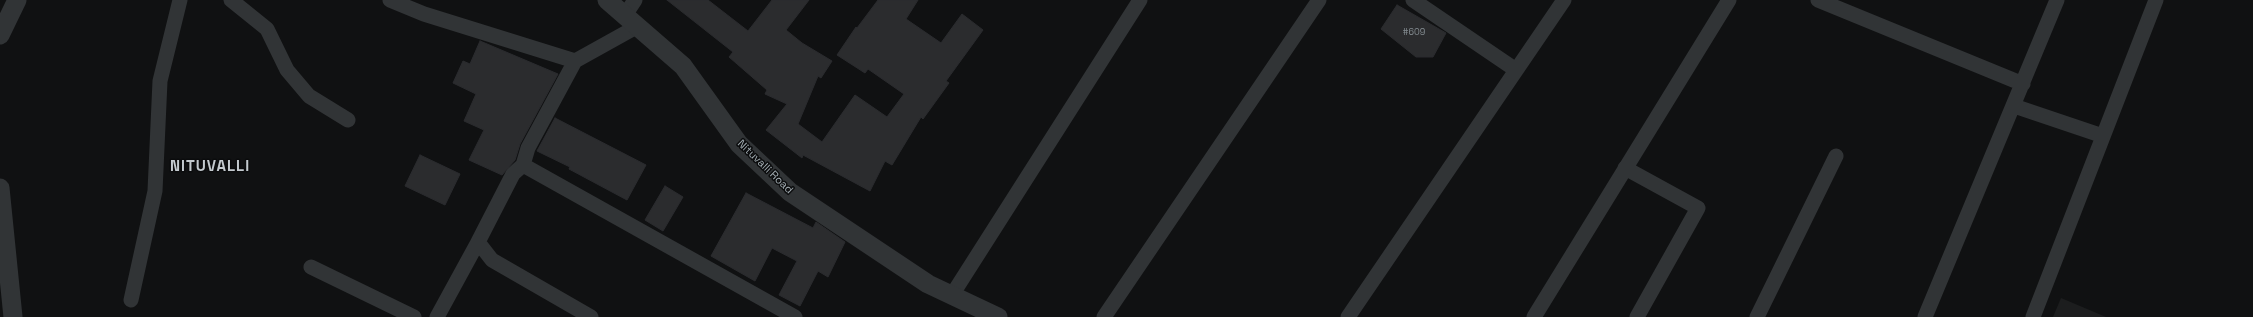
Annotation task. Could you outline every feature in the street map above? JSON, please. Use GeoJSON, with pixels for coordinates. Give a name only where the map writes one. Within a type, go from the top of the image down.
{"type":"FeatureCollection","features":[{"type":"Feature","properties":{"kind":"street"},"geometry":{"type":"LineString","coordinates":[[0,35],[17,0]]}},
{"type":"Feature","properties":{"kind":"street"},"geometry":{"type":"LineString","coordinates":[[131,300],[155,191],[160,80],[180,0]]}},
{"type":"Feature","properties":{"kind":"street"},"geometry":{"type":"LineString","coordinates":[[231,0],[267,29],[287,70],[309,96],[348,120]]}},
{"type":"Feature","properties":{"kind":"street"},"geometry":{"type":"LineString","coordinates":[[390,0],[424,14],[575,61]]}},
{"type":"Feature","properties":{"kind":"street","name":"Nituvalli Road"},"geometry":{"type":"LineString","coordinates":[[607,0],[633,14],[683,66],[739,144],[790,192],[928,284],[998,317]]}},
{"type":"Feature","properties":{"kind":"street"},"geometry":{"type":"LineString","coordinates":[[952,295],[1140,0]]}},
{"type":"Feature","properties":{"kind":"street"},"geometry":{"type":"LineString","coordinates":[[1104,317],[1319,0]]}},
{"type":"Feature","properties":{"kind":"street"},"geometry":{"type":"LineString","coordinates":[[1414,0],[1516,70]]}},
{"type":"Feature","properties":{"kind":"street"},"geometry":{"type":"LineString","coordinates":[[1348,317],[1564,0]]}},
{"type":"Feature","properties":{"kind":"street"},"geometry":{"type":"LineString","coordinates":[[1534,317],[1729,0]]}},
{"type":"Feature","properties":{"kind":"street"},"geometry":{"type":"LineString","coordinates":[[1818,0],[2023,84]]}},
{"type":"Feature","properties":{"kind":"street"},"geometry":{"type":"LineString","coordinates":[[1925,317],[2058,0]]}},
{"type":"Feature","properties":{"kind":"street"},"geometry":{"type":"LineString","coordinates":[[2032,317],[2156,0]]}},
{"type":"Feature","properties":{"kind":"street"},"geometry":{"type":"LineString","coordinates":[[437,317],[513,174],[523,165],[528,148],[575,61],[633,14]]}},
{"type":"Feature","properties":{"kind":"street"},"geometry":{"type":"LineString","coordinates":[[2014,106],[2103,136]]}},
{"type":"Feature","properties":{"kind":"street"},"geometry":{"type":"LineString","coordinates":[[1756,317],[1836,156]]}},
{"type":"Feature","properties":{"kind":"street"},"geometry":{"type":"LineString","coordinates":[[523,165],[795,317]]}},
{"type":"Feature","properties":{"kind":"street"},"geometry":{"type":"LineString","coordinates":[[1625,168],[1698,208],[1637,317]]}},
{"type":"Feature","properties":{"kind":"street"},"geometry":{"type":"LineString","coordinates":[[0,188],[8,311]]}},
{"type":"Feature","properties":{"kind":"street"},"geometry":{"type":"LineString","coordinates":[[478,242],[492,260],[591,317]]}},
{"type":"Feature","properties":{"kind":"street"},"geometry":{"type":"LineString","coordinates":[[311,267],[414,317]]}},
{"type":"Feature","properties":{"kind":"shaded area"},"geometry":{"type":"Polygon","coordinates":[[[2061,298],[2106,317],[2053,317],[2061,298]]]}},
{"type":"Feature","properties":{"kind":"building"},"geometry":{"type":"Polygon","coordinates":[[[667,0],[708,0],[748,31],[772,0],[809,0],[786,30],[802,43],[832,61],[821,78],[818,76],[798,124],[822,142],[855,95],[887,117],[904,94],[868,69],[865,73],[837,55],[856,27],[857,28],[878,0],[918,0],[906,19],[941,43],[962,14],[983,30],[946,81],[949,83],[923,119],[921,117],[892,165],[885,161],[870,191],[803,155],[802,158],[766,130],[787,104],[765,94],[767,90],[729,57],[733,52],[667,0]]]}},
{"type":"Feature","properties":{"kind":"building"},"geometry":{"type":"Polygon","coordinates":[[[1397,5],[1446,33],[1433,57],[1416,57],[1381,29],[1397,5]]]}},
{"type":"Feature","properties":{"kind":"building"},"geometry":{"type":"Polygon","coordinates":[[[480,41],[558,74],[520,144],[515,160],[502,175],[469,160],[484,130],[464,121],[476,94],[453,83],[463,61],[470,64],[480,41]]]}},
{"type":"Feature","properties":{"kind":"building"},"geometry":{"type":"Polygon","coordinates":[[[555,118],[646,165],[627,200],[569,169],[570,167],[537,151],[555,118]]]}},
{"type":"Feature","properties":{"kind":"building"},"geometry":{"type":"Polygon","coordinates":[[[420,155],[460,174],[445,205],[405,186],[420,155]]]}},
{"type":"Feature","properties":{"kind":"building"},"geometry":{"type":"Polygon","coordinates":[[[665,186],[683,197],[663,231],[645,220],[665,186]]]}},
{"type":"Feature","properties":{"kind":"building"},"geometry":{"type":"Polygon","coordinates":[[[746,193],[813,228],[816,222],[845,242],[828,277],[818,271],[800,306],[779,295],[797,261],[772,248],[755,281],[711,256],[746,193]]]}},
{"type":"Feature","properties":{"kind":"district","name":"NITUVALLI"},"geometry":{"type":"Point","coordinates":[210,167]}}]}
